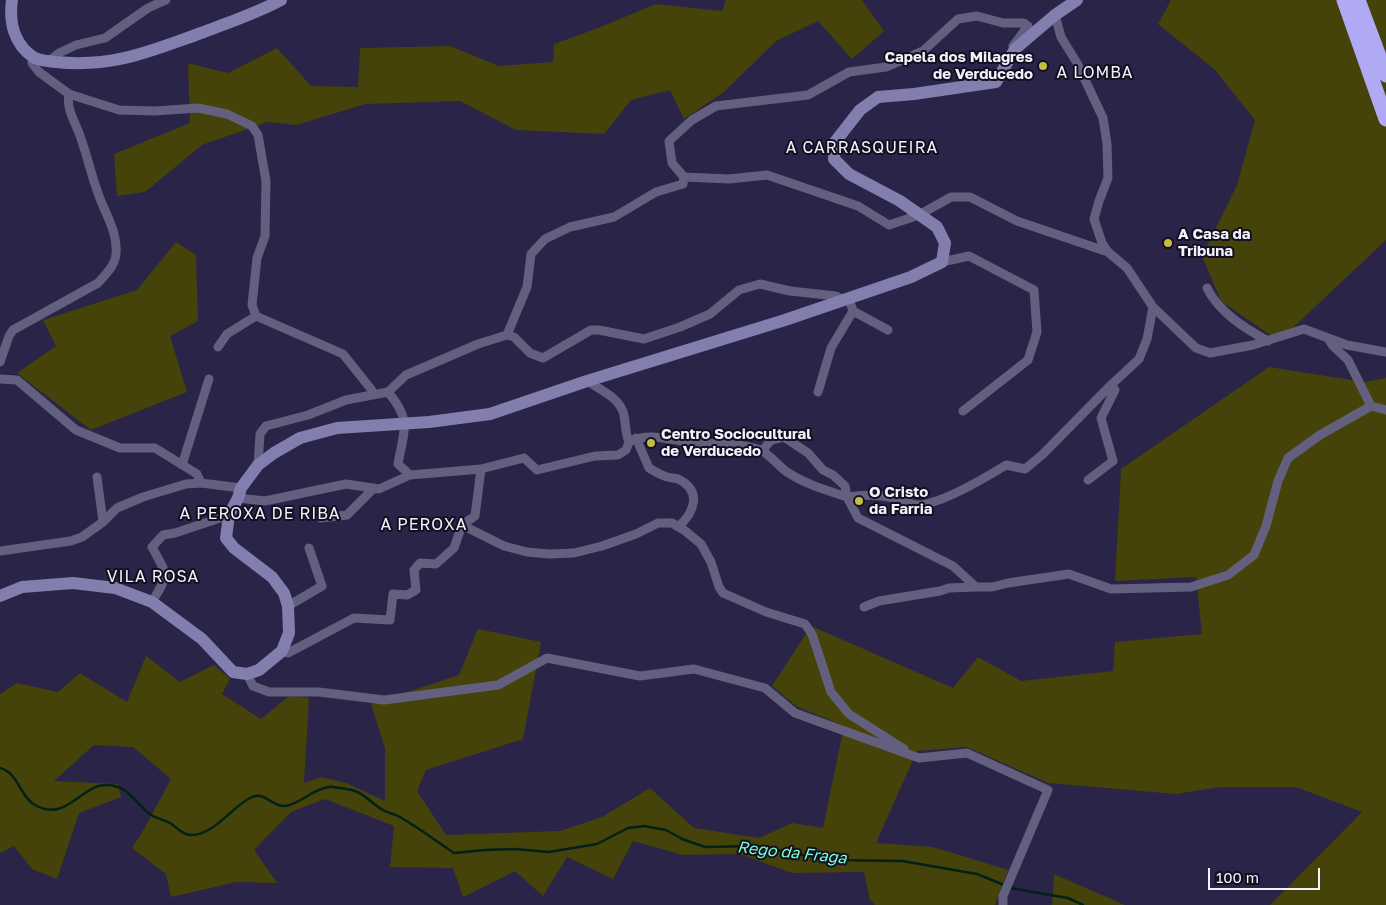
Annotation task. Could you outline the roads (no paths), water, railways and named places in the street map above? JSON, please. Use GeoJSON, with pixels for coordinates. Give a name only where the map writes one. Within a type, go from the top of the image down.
{"type":"FeatureCollection","features":[{"type":"Feature","properties":{"kind":"highway"},"geometry":{"type":"LineString","coordinates":[[1344,0],[1386,118]]}},
{"type":"Feature","properties":{"kind":"highway"},"geometry":{"type":"LineString","coordinates":[[1358,0],[1386,75]]}},
{"type":"Feature","properties":{"kind":"street"},"geometry":{"type":"LineString","coordinates":[[12,0],[10,13],[12,26],[18,40],[34,58],[68,63],[104,63],[142,54],[211,29],[281,0]]}},
{"type":"Feature","properties":{"kind":"street"},"geometry":{"type":"LineString","coordinates":[[49,61],[59,53],[76,45],[105,38],[148,8],[166,0]]}},
{"type":"Feature","properties":{"kind":"street"},"geometry":{"type":"LineString","coordinates":[[942,262],[945,243],[937,227],[900,201],[850,174],[834,159],[835,142],[860,110],[878,97],[914,94],[996,82],[1016,50],[1055,15],[1077,0]]}},
{"type":"Feature","properties":{"kind":"street"},"geometry":{"type":"LineString","coordinates":[[1055,15],[1061,37],[1077,63],[1103,118],[1107,144],[1108,178],[1094,219],[1102,242],[1108,252],[1127,268],[1152,307],[1196,348],[1210,353],[1253,345],[1304,330],[1347,345],[1386,352]]}},
{"type":"Feature","properties":{"kind":"street"},"geometry":{"type":"LineString","coordinates":[[508,335],[527,287],[531,254],[545,239],[570,227],[614,217],[656,192],[683,184],[684,177],[672,162],[668,142],[692,120],[716,106],[808,95],[849,72],[886,67],[923,51],[958,19],[977,16],[1004,22],[1024,23],[1028,26],[1013,46],[1016,50]]}},
{"type":"Feature","properties":{"kind":"street"},"geometry":{"type":"LineString","coordinates":[[34,58],[32,63],[39,72],[69,94],[119,110],[155,111],[198,108],[226,114],[252,126],[258,135],[266,180],[266,236],[257,258],[252,305],[256,316],[344,354],[373,394]]}},
{"type":"Feature","properties":{"kind":"street"},"geometry":{"type":"LineString","coordinates":[[0,362],[13,330],[98,283],[114,262],[116,243],[112,227],[99,197],[85,148],[67,103],[69,94]]}},
{"type":"Feature","properties":{"kind":"street"},"geometry":{"type":"LineString","coordinates":[[684,177],[729,179],[768,175],[858,206],[889,225],[919,215],[951,198],[970,197],[1017,221],[1108,252]]}},
{"type":"Feature","properties":{"kind":"street"},"geometry":{"type":"LineString","coordinates":[[0,596],[22,587],[73,583],[115,588],[152,602],[202,639],[233,672],[247,674],[259,670],[282,650],[289,633],[288,606],[284,593],[272,577],[234,548],[226,538],[229,515],[239,493],[258,465],[274,453],[300,438],[337,428],[429,422],[490,414],[587,381],[785,320],[848,303],[942,262],[969,256],[1034,290],[1037,332],[1028,360],[963,411]]}},
{"type":"Feature","properties":{"kind":"street"},"geometry":{"type":"LineString","coordinates":[[258,465],[260,434],[266,426],[308,415],[346,400],[388,392],[406,375],[478,344],[508,335],[514,337],[530,353],[543,358],[591,330],[600,330],[644,339],[680,327],[710,314],[739,290],[760,284],[790,291],[836,296],[888,330]]}},
{"type":"Feature","properties":{"kind":"street"},"geometry":{"type":"LineString","coordinates":[[1207,288],[1213,301],[1248,330],[1268,341]]}},
{"type":"Feature","properties":{"kind":"street"},"geometry":{"type":"LineString","coordinates":[[818,392],[831,348],[848,303]]}},
{"type":"Feature","properties":{"kind":"street"},"geometry":{"type":"LineString","coordinates":[[632,440],[657,437],[699,443],[722,443],[762,451],[794,475],[815,487],[847,497],[873,495],[918,505],[941,499],[985,478],[1006,465],[1025,469],[1140,359],[1147,339],[1152,307]]}},
{"type":"Feature","properties":{"kind":"street"},"geometry":{"type":"LineString","coordinates":[[218,347],[227,334],[256,316]]}},
{"type":"Feature","properties":{"kind":"street"},"geometry":{"type":"LineString","coordinates":[[1328,338],[1333,346],[1348,360],[1371,406]]}},
{"type":"Feature","properties":{"kind":"street"},"geometry":{"type":"LineString","coordinates":[[0,379],[17,380],[76,430],[120,448],[155,448],[197,474],[201,483]]}},
{"type":"Feature","properties":{"kind":"street"},"geometry":{"type":"LineString","coordinates":[[182,465],[209,379]]}},
{"type":"Feature","properties":{"kind":"street"},"geometry":{"type":"LineString","coordinates":[[587,381],[617,401],[624,414],[625,432],[632,440],[648,468],[665,476],[678,479],[688,486],[693,496],[693,508],[687,519],[678,527]]}},
{"type":"Feature","properties":{"kind":"street"},"geometry":{"type":"LineString","coordinates":[[1088,480],[1113,461],[1101,418],[1115,390],[1111,385]]}},
{"type":"Feature","properties":{"kind":"street"},"geometry":{"type":"LineString","coordinates":[[388,392],[400,406],[405,424],[398,464],[410,475]]}},
{"type":"Feature","properties":{"kind":"street"},"geometry":{"type":"LineString","coordinates":[[864,607],[879,601],[949,588],[992,587],[1069,574],[1111,589],[1191,587],[1228,575],[1254,555],[1266,526],[1278,481],[1288,458],[1320,435],[1371,406],[1386,410]]}},
{"type":"Feature","properties":{"kind":"street"},"geometry":{"type":"LineString","coordinates":[[762,451],[771,440],[784,437],[808,453],[824,470],[833,474],[845,486],[847,497],[858,518],[953,566],[976,588]]}},
{"type":"Feature","properties":{"kind":"street"},"geometry":{"type":"LineString","coordinates":[[0,551],[71,541],[82,537],[103,522],[117,508],[143,497],[186,484],[201,483],[265,501],[346,484],[379,489],[410,475],[481,469],[524,458],[537,470],[596,456],[618,455],[626,450],[632,440]]}},
{"type":"Feature","properties":{"kind":"street"},"geometry":{"type":"LineString","coordinates":[[282,650],[288,653],[354,618],[390,620],[393,594],[407,595],[416,590],[414,570],[420,563],[436,564],[454,548],[462,524],[475,516],[481,469]]}},
{"type":"Feature","properties":{"kind":"street"},"geometry":{"type":"LineString","coordinates":[[97,477],[103,522]]}},
{"type":"Feature","properties":{"kind":"street"},"geometry":{"type":"LineString","coordinates":[[321,518],[347,515],[374,488]]}},
{"type":"Feature","properties":{"kind":"street"},"geometry":{"type":"LineString","coordinates":[[152,602],[165,581],[166,573],[152,547],[163,535],[229,515]]}},
{"type":"Feature","properties":{"kind":"street"},"geometry":{"type":"LineString","coordinates":[[462,524],[504,546],[527,552],[574,554],[636,534],[658,523],[672,523],[701,544],[711,562],[719,587],[723,593],[766,612],[805,624],[812,634],[831,692],[848,714],[919,758]]}},
{"type":"Feature","properties":{"kind":"street"},"geometry":{"type":"LineString","coordinates":[[288,606],[322,586],[309,548]]}},
{"type":"Feature","properties":{"kind":"street"},"geometry":{"type":"LineString","coordinates":[[247,674],[254,686],[269,692],[319,692],[384,700],[498,685],[547,658],[640,676],[694,669],[765,688],[795,713],[919,758],[966,752],[1048,790],[1009,880],[1003,896],[1003,905]]}},
{"type":"Feature","properties":{"kind":"waterway","name":"Rego da Fraga"},"geometry":{"type":"LineString","coordinates":[[0,768],[11,775],[30,801],[46,809],[56,809],[65,806],[98,786],[115,786],[128,793],[153,816],[168,822],[190,835],[207,831],[243,802],[255,796],[264,797],[280,806],[285,806],[291,805],[323,788],[332,787],[359,792],[379,808],[407,821],[454,853],[514,849],[549,852],[597,844],[628,828],[644,826],[666,830],[682,839],[705,847],[755,846],[830,860],[902,861],[977,874],[1004,885]]}},
{"type":"Feature","properties":{"kind":"waterway","name":"Rego da Fraga"},"geometry":{"type":"LineString","coordinates":[[1010,888],[1068,898],[1083,905]]}},
{"type":"Feature","properties":{"kind":"place","name":"Capela dos Milagres de Verducedo"},"geometry":{"type":"Point","coordinates":[1043,66]}},
{"type":"Feature","properties":{"kind":"place","name":"A Casa da Tribuna"},"geometry":{"type":"Point","coordinates":[1168,243]}},
{"type":"Feature","properties":{"kind":"place","name":"Centro Sociocultural de Verducedo"},"geometry":{"type":"Point","coordinates":[651,443]}},
{"type":"Feature","properties":{"kind":"place","name":"O Cristo da Farria"},"geometry":{"type":"Point","coordinates":[859,501]}},
{"type":"Feature","properties":{"kind":"district","name":"A LOMBA"},"geometry":{"type":"Point","coordinates":[1095,73]}},
{"type":"Feature","properties":{"kind":"district","name":"A CARRASQUEIRA"},"geometry":{"type":"Point","coordinates":[862,148]}},
{"type":"Feature","properties":{"kind":"district","name":"A PEROXA DE RIBA"},"geometry":{"type":"Point","coordinates":[260,514]}},
{"type":"Feature","properties":{"kind":"district","name":"A PEROXA"},"geometry":{"type":"Point","coordinates":[424,525]}},
{"type":"Feature","properties":{"kind":"district","name":"VILA ROSA"},"geometry":{"type":"Point","coordinates":[153,577]}}]}
